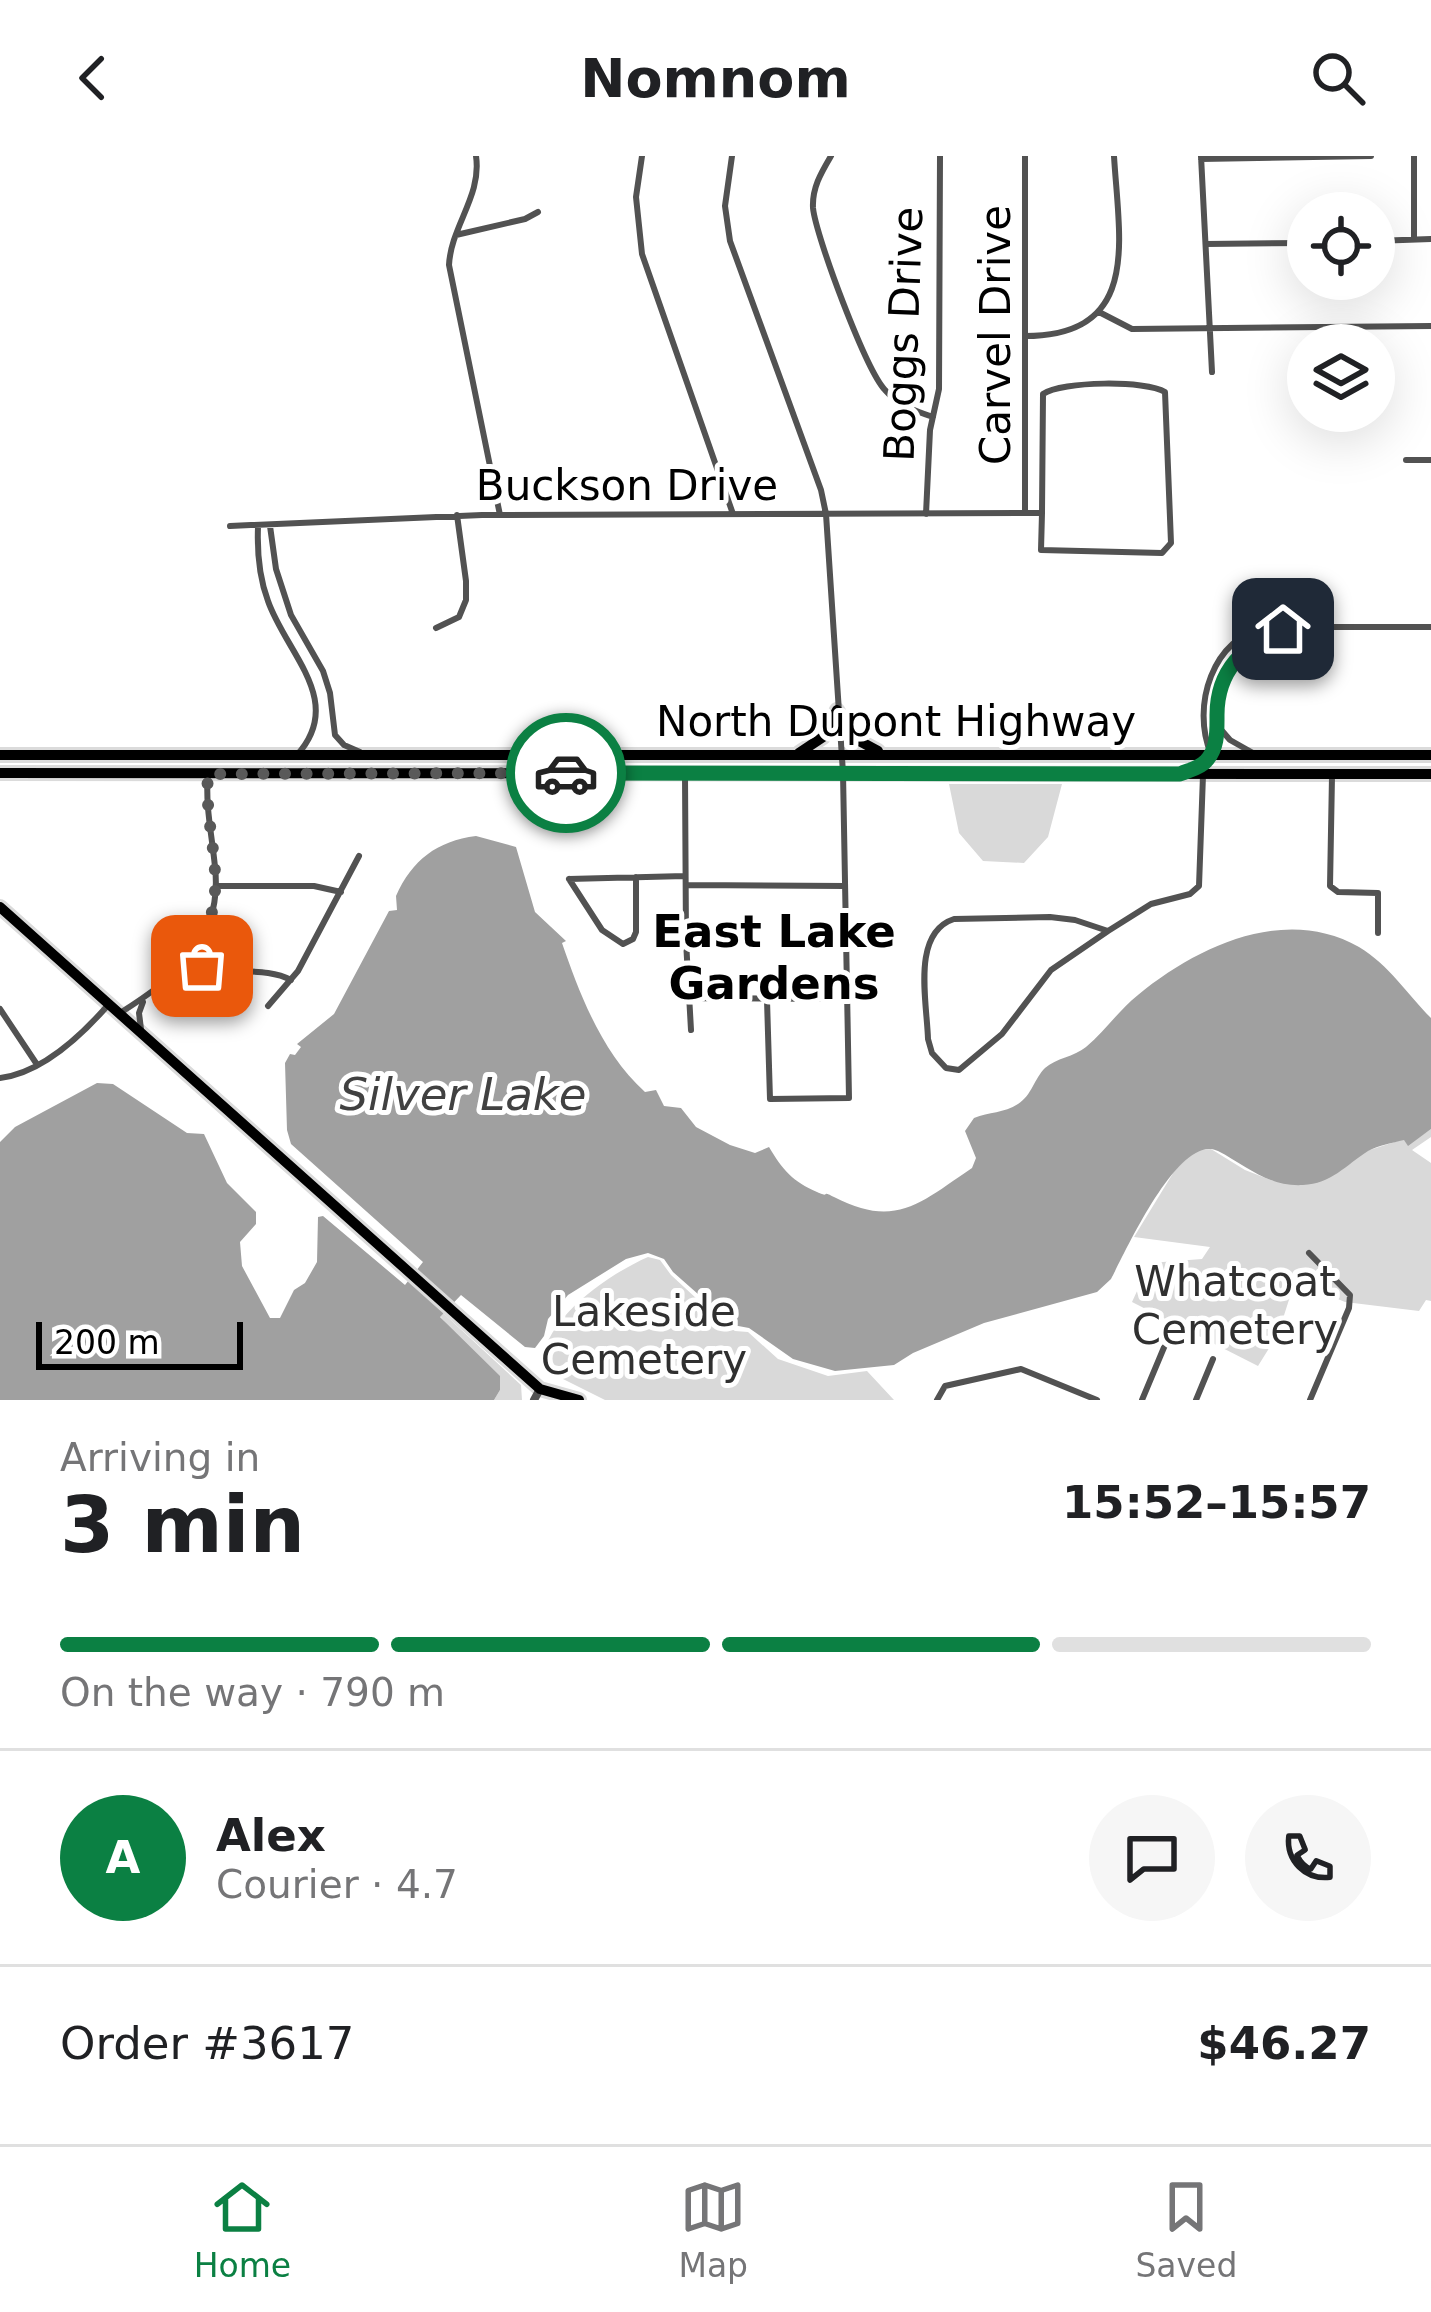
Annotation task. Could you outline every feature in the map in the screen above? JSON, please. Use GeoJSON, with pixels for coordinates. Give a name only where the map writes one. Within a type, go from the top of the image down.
{"type":"FeatureCollection","features":[{"type":"Feature","properties":{"kind":"main road"},"geometry":{"type":"LineString","coordinates":[[796,754],[820,740],[837,710],[856,740],[887,754]]}},
{"type":"Feature","properties":{"kind":"main road"},"geometry":{"type":"LineString","coordinates":[[1180,774],[1201,766],[1211,754]]}},
{"type":"Feature","properties":{"kind":"main road","name":"North Dupont Highway"},"geometry":{"type":"LineString","coordinates":[[0,755],[1431,755]]}},
{"type":"Feature","properties":{"kind":"main road"},"geometry":{"type":"LineString","coordinates":[[208,774],[216,764],[245,755]]}},
{"type":"Feature","properties":{"kind":"main road"},"geometry":{"type":"LineString","coordinates":[[366,772],[407,767],[416,755]]}},
{"type":"Feature","properties":{"kind":"main road"},"geometry":{"type":"LineString","coordinates":[[1203,775],[1216,765],[1256,755]]}},
{"type":"Feature","properties":{"kind":"main road"},"geometry":{"type":"LineString","coordinates":[[1332,773],[1342,767],[1391,765],[1395,755]]}},
{"type":"Feature","properties":{"kind":"main road","name":"North Dupont Highway"},"geometry":{"type":"LineString","coordinates":[[0,773],[1431,774]]}},
{"type":"Feature","properties":{"kind":"main road"},"geometry":{"type":"LineString","coordinates":[[0,907],[451,1307],[537,1395],[579,1400]]}},
{"type":"Feature","properties":{"kind":"street"},"geometry":{"type":"LineString","coordinates":[[476,156],[477,179],[450,253],[452,289],[500,514]]}},
{"type":"Feature","properties":{"kind":"street"},"geometry":{"type":"LineString","coordinates":[[642,156],[637,196],[642,254],[733,514]]}},
{"type":"Feature","properties":{"kind":"street"},"geometry":{"type":"LineString","coordinates":[[732,156],[725,206],[730,241],[826,514],[843,773],[849,1098],[770,1099],[767,1000]]}},
{"type":"Feature","properties":{"kind":"street"},"geometry":{"type":"LineString","coordinates":[[831,156],[814,189],[815,217],[868,363],[881,387],[895,400],[933,417]]}},
{"type":"Feature","properties":{"kind":"street","name":"Boggs Drive"},"geometry":{"type":"LineString","coordinates":[[926,514],[940,363],[940,156]]}},
{"type":"Feature","properties":{"kind":"street","name":"Carvel Drive"},"geometry":{"type":"LineString","coordinates":[[1025,156],[1025,513]]}},
{"type":"Feature","properties":{"kind":"street"},"geometry":{"type":"LineString","coordinates":[[1024,336],[1070,332],[1099,312],[1117,281],[1114,156]]}},
{"type":"Feature","properties":{"kind":"street"},"geometry":{"type":"LineString","coordinates":[[1212,372],[1201,158],[1371,156]]}},
{"type":"Feature","properties":{"kind":"street"},"geometry":{"type":"LineString","coordinates":[[1414,156],[1414,239]]}},
{"type":"Feature","properties":{"kind":"street"},"geometry":{"type":"LineString","coordinates":[[455,235],[525,220],[538,212]]}},
{"type":"Feature","properties":{"kind":"street"},"geometry":{"type":"LineString","coordinates":[[1395,240],[1431,239]]}},
{"type":"Feature","properties":{"kind":"street"},"geometry":{"type":"LineString","coordinates":[[1206,244],[1287,243]]}},
{"type":"Feature","properties":{"kind":"street"},"geometry":{"type":"LineString","coordinates":[[1099,312],[1132,329],[1431,326]]}},
{"type":"Feature","properties":{"kind":"street"},"geometry":{"type":"LineString","coordinates":[[1154,385],[1165,392],[1171,543],[1162,554],[1041,550],[1042,513],[1043,394],[1054,386],[1154,385]]}},
{"type":"Feature","properties":{"kind":"street"},"geometry":{"type":"LineString","coordinates":[[1026,423],[1042,425]]}},
{"type":"Feature","properties":{"kind":"street"},"geometry":{"type":"LineString","coordinates":[[1406,460],[1431,460]]}},
{"type":"Feature","properties":{"kind":"street","name":"Buckson Drive"},"geometry":{"type":"LineString","coordinates":[[230,526],[500,514],[1042,513]]}},
{"type":"Feature","properties":{"kind":"street"},"geometry":{"type":"LineString","coordinates":[[436,628],[459,617],[466,600],[458,515]]}},
{"type":"Feature","properties":{"kind":"street"},"geometry":{"type":"LineString","coordinates":[[270,526],[276,569],[330,693],[334,735],[368,756]]}},
{"type":"Feature","properties":{"kind":"street"},"geometry":{"type":"LineString","coordinates":[[258,527],[260,573],[269,605],[311,682],[316,710],[314,733],[297,754]]}},
{"type":"Feature","properties":{"kind":"street"},"geometry":{"type":"LineString","coordinates":[[282,629],[295,621]]}},
{"type":"Feature","properties":{"kind":"street"},"geometry":{"type":"LineString","coordinates":[[1211,754],[1205,740],[1207,686],[1227,649],[1247,633],[1261,628],[1431,627]]}},
{"type":"Feature","properties":{"kind":"street"},"geometry":{"type":"LineString","coordinates":[[1211,754],[1218,738],[1219,693],[1232,663],[1250,645],[1283,629]]}},
{"type":"Feature","properties":{"kind":"street"},"geometry":{"type":"LineString","coordinates":[[1217,725],[1230,740],[1256,755]]}},
{"type":"Feature","properties":{"kind":"street"},"geometry":{"type":"LineString","coordinates":[[685,773],[691,1030]]}},
{"type":"Feature","properties":{"kind":"street"},"geometry":{"type":"LineString","coordinates":[[1332,773],[1330,886],[1338,892],[1378,893],[1378,933]]}},
{"type":"Feature","properties":{"kind":"street"},"geometry":{"type":"LineString","coordinates":[[120,1013],[146,997],[190,956],[212,922],[217,886],[207,808],[208,774]]}},
{"type":"Feature","properties":{"kind":"street"},"geometry":{"type":"LineString","coordinates":[[1108,932],[1051,917],[961,918],[941,924],[926,951],[928,1039],[935,1058],[952,1070],[969,1064],[1002,1034],[1051,970],[1151,904],[1190,894],[1199,886],[1203,775]]}},
{"type":"Feature","properties":{"kind":"street"},"geometry":{"type":"LineString","coordinates":[[268,1006],[291,980],[359,856]]}},
{"type":"Feature","properties":{"kind":"street"},"geometry":{"type":"LineString","coordinates":[[636,878],[635,932],[623,944],[602,930],[569,879],[636,878],[845,886]]}},
{"type":"Feature","properties":{"kind":"street"},"geometry":{"type":"LineString","coordinates":[[217,886],[314,886],[340,892]]}},
{"type":"Feature","properties":{"kind":"street"},"geometry":{"type":"LineString","coordinates":[[190,956],[206,968],[268,970],[291,980]]}},
{"type":"Feature","properties":{"kind":"street"},"geometry":{"type":"LineString","coordinates":[[142,1033],[139,1013],[146,997]]}},
{"type":"Feature","properties":{"kind":"street"},"geometry":{"type":"LineString","coordinates":[[689,998],[848,999]]}},
{"type":"Feature","properties":{"kind":"street"},"geometry":{"type":"LineString","coordinates":[[0,1078],[15,1075],[82,1036],[110,1004]]}},
{"type":"Feature","properties":{"kind":"street"},"geometry":{"type":"LineString","coordinates":[[0,1009],[36,1063]]}},
{"type":"Feature","properties":{"kind":"street"},"geometry":{"type":"LineString","coordinates":[[1309,1253],[1350,1295],[1310,1400]]}},
{"type":"Feature","properties":{"kind":"street"},"geometry":{"type":"LineString","coordinates":[[1142,1400],[1165,1345]]}},
{"type":"Feature","properties":{"kind":"street"},"geometry":{"type":"LineString","coordinates":[[1196,1400],[1213,1359]]}},
{"type":"Feature","properties":{"kind":"street"},"geometry":{"type":"LineString","coordinates":[[937,1400],[948,1385],[1021,1369],[1097,1400]]}},
{"type":"Feature","properties":{"kind":"green space"},"geometry":{"type":"Polygon","coordinates":[[[949,784],[1062,784],[1048,837],[1024,863],[983,861],[959,833],[949,784]]]}},
{"type":"Feature","properties":{"kind":"green space","name":"Whatcoat Cemetery"},"geometry":{"type":"Polygon","coordinates":[[[1431,1129],[1431,1137],[1412,1150],[1431,1163],[1431,1301],[1426,1300],[1419,1311],[1345,1302],[1295,1281],[1278,1334],[1258,1366],[1132,1302],[1150,1263],[1202,1259],[1210,1247],[1134,1237],[1175,1170],[1194,1151],[1211,1149],[1273,1181],[1404,1139],[1408,1145],[1431,1129]]]}},
{"type":"Feature","properties":{"kind":"green space","name":"Lakeside Cemetery"},"geometry":{"type":"Polygon","coordinates":[[[648,1257],[660,1260],[724,1324],[748,1332],[778,1359],[828,1376],[867,1371],[894,1400],[605,1400],[541,1368],[544,1350],[564,1317],[596,1287],[648,1257]]]}},
{"type":"Feature","properties":{"kind":"green space"},"geometry":{"type":"Polygon","coordinates":[[[443,1313],[521,1385],[522,1400],[494,1400],[500,1390],[440,1316],[443,1313]]]}},
{"type":"Feature","properties":{"kind":"water","name":"Silver Lake"},"geometry":{"type":"Polygon","coordinates":[[[476,836],[516,847],[535,912],[566,941],[562,943],[594,1022],[616,1060],[645,1092],[656,1090],[664,1106],[681,1108],[696,1127],[730,1145],[755,1153],[769,1147],[801,1184],[856,1206],[891,1211],[937,1192],[972,1168],[976,1158],[965,1131],[974,1118],[1018,1104],[1045,1068],[1086,1047],[1138,995],[1187,961],[1243,937],[1272,931],[1331,935],[1359,947],[1389,971],[1431,1018],[1431,1129],[1408,1146],[1404,1140],[1377,1147],[1330,1177],[1303,1185],[1268,1179],[1218,1151],[1203,1150],[1171,1176],[1111,1279],[1097,1292],[984,1323],[894,1365],[835,1371],[793,1359],[749,1328],[733,1325],[664,1259],[648,1253],[626,1259],[568,1295],[548,1319],[535,1348],[525,1347],[461,1295],[440,1317],[500,1376],[494,1400],[0,1400],[0,1142],[15,1127],[97,1083],[113,1084],[187,1133],[204,1134],[227,1183],[256,1212],[256,1224],[240,1242],[242,1266],[270,1318],[280,1318],[294,1290],[305,1283],[317,1262],[318,1217],[323,1216],[405,1285],[423,1262],[291,1144],[285,1063],[301,1047],[297,1044],[334,1014],[389,911],[397,910],[396,896],[410,872],[427,854],[449,842],[476,836]]]}},
{"type":"Feature","properties":{"kind":"way so far"},"geometry":{"type":"LineString","coordinates":[[202,966],[190,956],[212,922],[217,886],[207,808],[208,774],[566,773]]}},
{"type":"Feature","properties":{"kind":"district","name":"East Lake Gardens"},"geometry":{"type":"Point","coordinates":[774,957]}},
{"type":"Feature","properties":{"kind":"route"},"geometry":{"type":"LineString","coordinates":[[566,773],[1180,774],[1201,766],[1211,754],[1218,738],[1219,693],[1232,663],[1250,645],[1283,629]]}}]}
